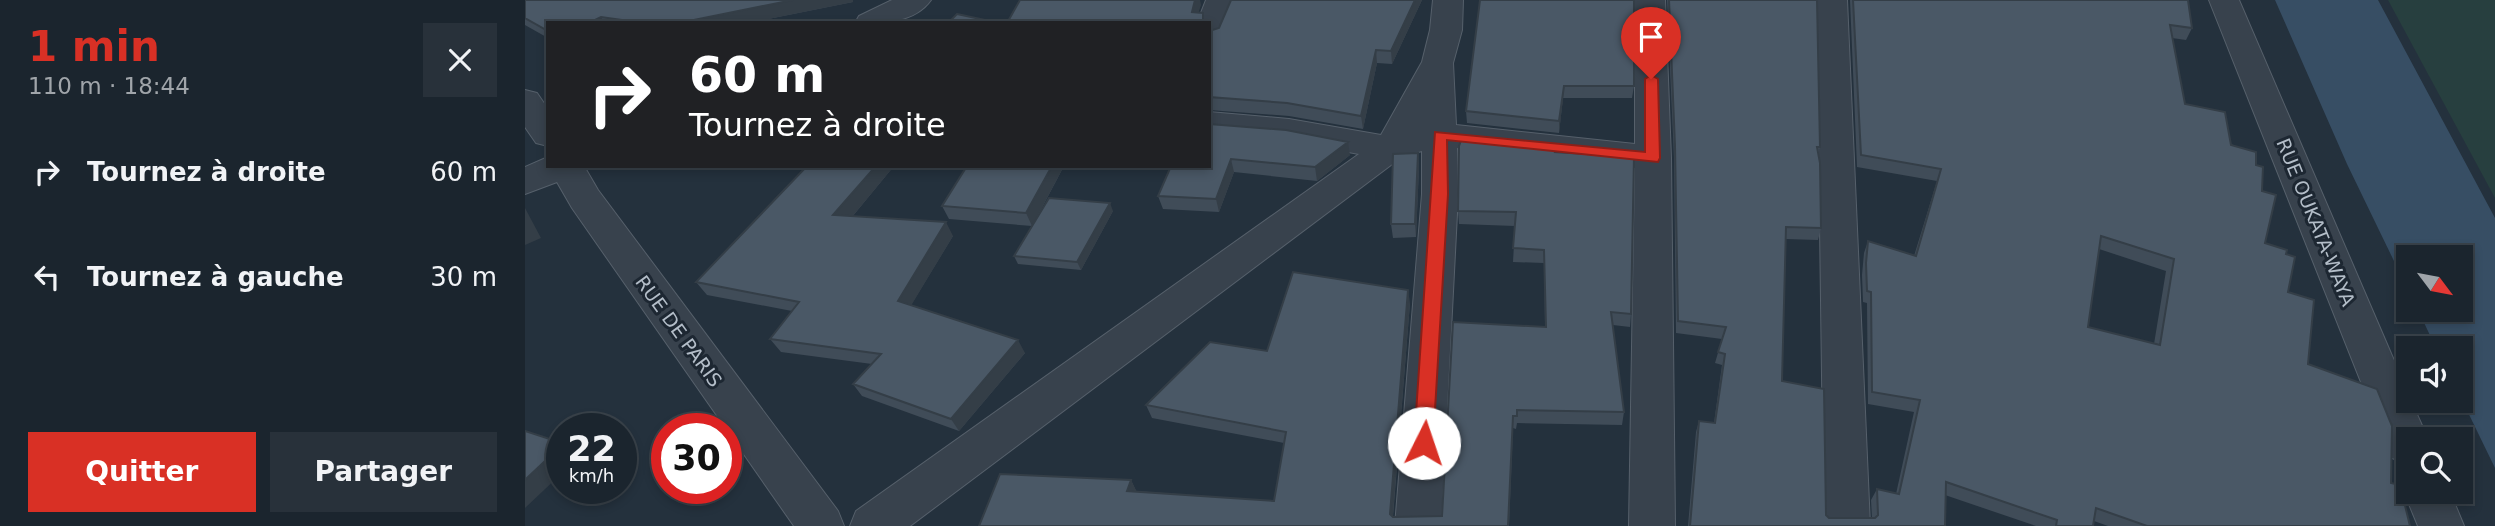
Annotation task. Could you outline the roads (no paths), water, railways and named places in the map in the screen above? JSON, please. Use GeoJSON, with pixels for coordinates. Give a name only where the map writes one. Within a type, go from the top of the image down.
{"type":"FeatureCollection","features":[{"type":"Feature","properties":{"kind":"street"},"geometry":{"type":"LineString","coordinates":[[874,21],[916,0]]}},
{"type":"Feature","properties":{"kind":"street"},"geometry":{"type":"LineString","coordinates":[[1211,28],[1221,0]]}},
{"type":"Feature","properties":{"kind":"street"},"geometry":{"type":"LineString","coordinates":[[1391,148],[1438,62],[1446,30],[1448,0]]}},
{"type":"Feature","properties":{"kind":"street"},"geometry":{"type":"LineString","coordinates":[[1650,0],[1653,158],[1651,526]]}},
{"type":"Feature","properties":{"kind":"street"},"geometry":{"type":"LineString","coordinates":[[1832,0],[1847,526]]}},
{"type":"Feature","properties":{"kind":"street","name":"RUE OUKATA-WAYA"},"geometry":{"type":"LineString","coordinates":[[2224,0],[2401,427]]}},
{"type":"Feature","properties":{"kind":"street"},"geometry":{"type":"LineString","coordinates":[[1418,526],[1440,194],[1438,62]]}},
{"type":"Feature","properties":{"kind":"street"},"geometry":{"type":"LineString","coordinates":[[525,101],[546,132]]}},
{"type":"Feature","properties":{"kind":"street"},"geometry":{"type":"LineString","coordinates":[[1211,123],[1289,130],[1391,148]]}},
{"type":"Feature","properties":{"kind":"street"},"geometry":{"type":"LineString","coordinates":[[873,526],[1391,148],[1440,135],[1653,158]]}},
{"type":"Feature","properties":{"kind":"street"},"geometry":{"type":"LineString","coordinates":[[525,181],[554,168]]}},
{"type":"Feature","properties":{"kind":"street","name":"RUE DE PARIS"},"geometry":{"type":"LineString","coordinates":[[567,168],[585,199],[821,526]]}},
{"type":"Feature","properties":{"kind":"street"},"geometry":{"type":"LineString","coordinates":[[2432,504],[2441,526]]}},
{"type":"Feature","properties":{"kind":"water"},"geometry":{"type":"Polygon","coordinates":[[[2275,0],[2378,0],[2495,218],[2495,468],[2468,413],[2473,413],[2473,336],[2430,336],[2424,322],[2473,322],[2473,245],[2396,245],[2396,265],[2347,164],[2275,0]]]}}]}
